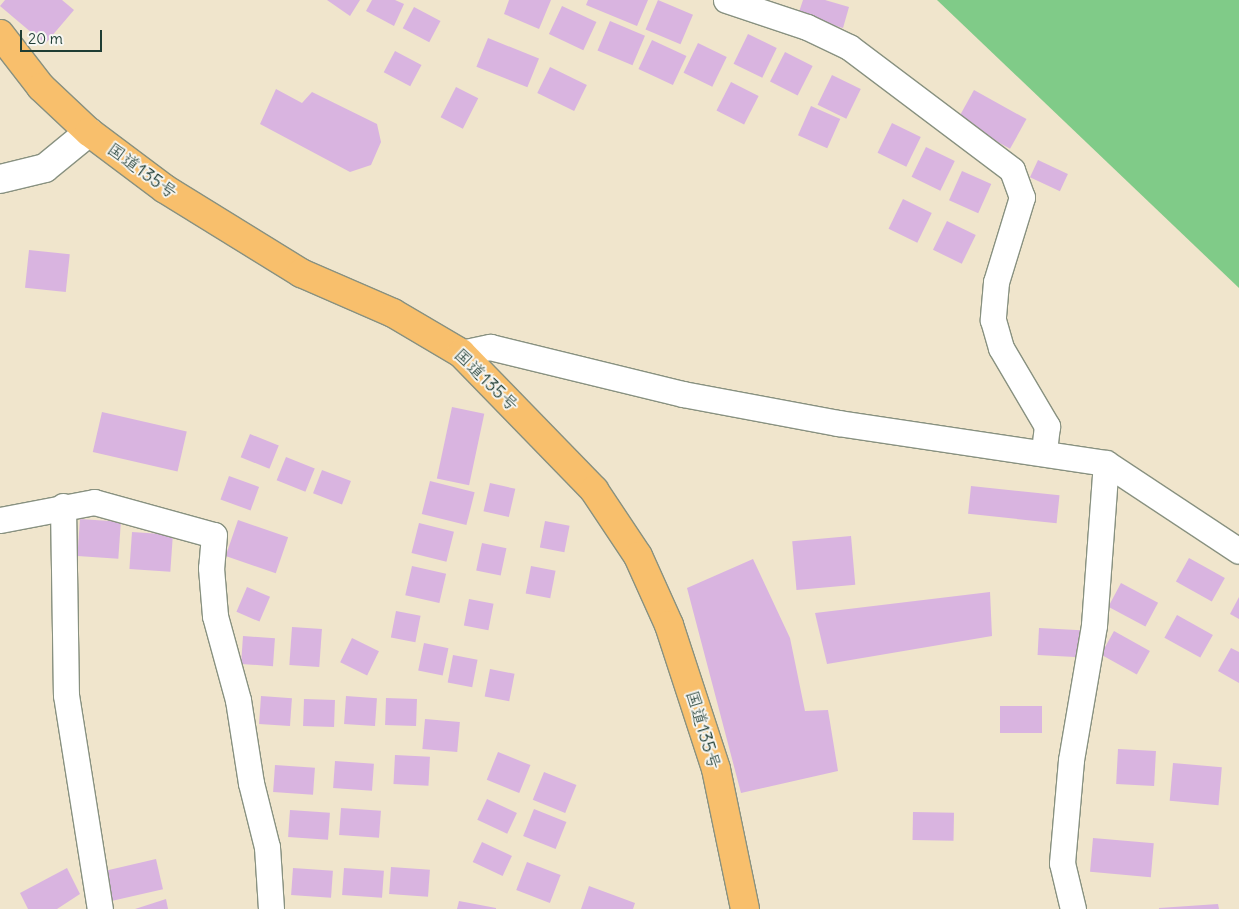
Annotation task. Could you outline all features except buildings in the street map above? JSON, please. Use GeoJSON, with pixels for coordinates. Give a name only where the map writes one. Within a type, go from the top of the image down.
{"type":"FeatureCollection","features":[{"type":"Feature","properties":{"kind":"highway","name":"国道135号"},"geometry":{"type":"LineString","coordinates":[[0,34],[41,87],[89,132],[165,189],[301,273],[394,313],[461,353],[594,490],[638,556],[669,625],[716,769],[745,909]]}},
{"type":"Feature","properties":{"kind":"street"},"geometry":{"type":"LineString","coordinates":[[726,0],[807,27],[849,47],[1012,170],[1022,197],[996,282],[993,320],[1001,348],[1047,426],[1044,452]]}},
{"type":"Feature","properties":{"kind":"street"},"geometry":{"type":"LineString","coordinates":[[0,179],[45,168],[89,132]]}},
{"type":"Feature","properties":{"kind":"street"},"geometry":{"type":"LineString","coordinates":[[461,353],[490,347],[682,394],[838,423],[1044,452],[1106,463],[1239,551]]}},
{"type":"Feature","properties":{"kind":"street"},"geometry":{"type":"LineString","coordinates":[[1073,909],[1062,863],[1071,760],[1094,625],[1106,463]]}},
{"type":"Feature","properties":{"kind":"street"},"geometry":{"type":"LineString","coordinates":[[0,520],[62,506],[94,502],[214,535],[211,568],[216,616],[238,700],[251,783],[267,847],[271,909]]}},
{"type":"Feature","properties":{"kind":"street"},"geometry":{"type":"LineString","coordinates":[[62,506],[66,695],[100,909]]}},
{"type":"Feature","properties":{"kind":"green space"},"geometry":{"type":"Polygon","coordinates":[[[937,0],[1239,0],[1239,288],[937,0]]]}}]}
